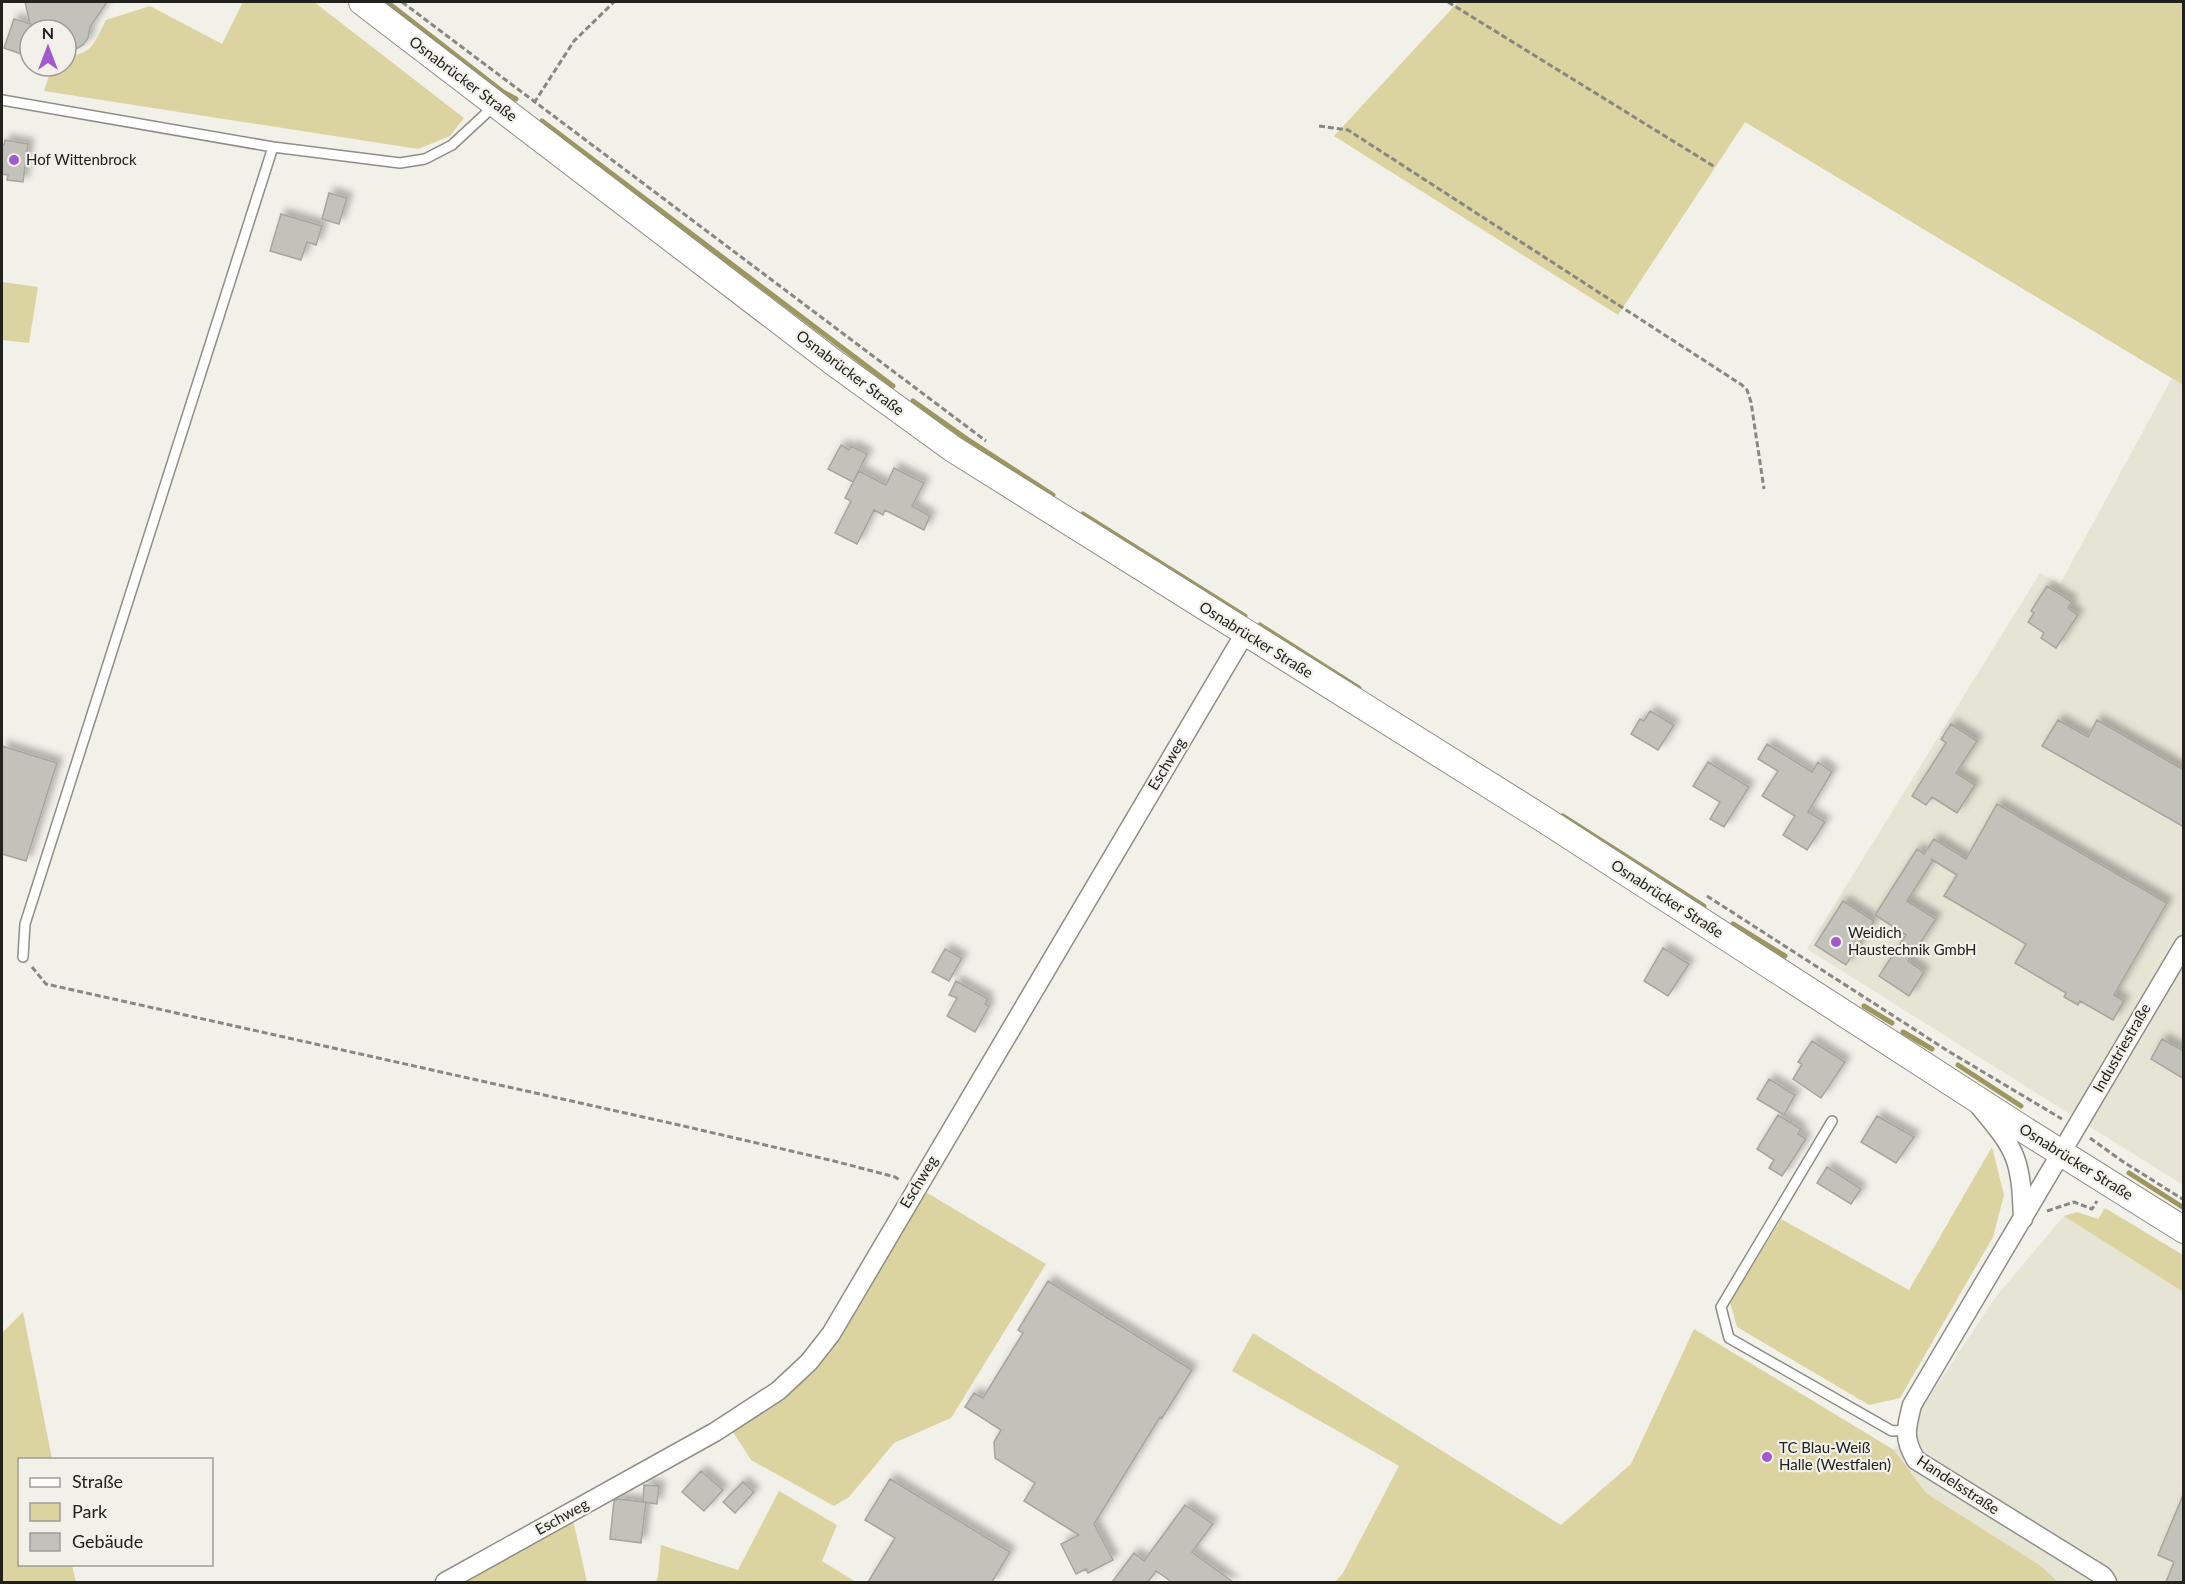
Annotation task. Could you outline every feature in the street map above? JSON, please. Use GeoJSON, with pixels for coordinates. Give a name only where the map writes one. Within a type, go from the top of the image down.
{"type":"FeatureCollection","features":[{"type":"Feature","properties":{"kind":"main road","name":"Osnabrücker Straße"},"geometry":{"type":"LineString","coordinates":[[362,2],[833,362],[952,449],[1555,826],[1970,1095],[2184,1230]]}},
{"type":"Feature","properties":{"kind":"street","name":"Eschweg"},"geometry":{"type":"LineString","coordinates":[[445,1582],[715,1432],[778,1391],[809,1362],[831,1334],[1245,633]]}},
{"type":"Feature","properties":{"kind":"street","name":"Industriestraße"},"geometry":{"type":"LineString","coordinates":[[2062,1153],[2184,945]]}},
{"type":"Feature","properties":{"kind":"street"},"geometry":{"type":"LineString","coordinates":[[1970,1095],[2002,1136],[2015,1157],[2023,1219]]}},
{"type":"Feature","properties":{"kind":"street"},"geometry":{"type":"LineString","coordinates":[[1906,1430],[1912,1405],[2062,1153]]}},
{"type":"Feature","properties":{"kind":"street","name":"Handelsstraße"},"geometry":{"type":"LineString","coordinates":[[1906,1430],[1908,1448],[1916,1460],[2103,1576],[2107,1582]]}},
{"type":"Feature","properties":{"kind":"lane"},"geometry":{"type":"LineString","coordinates":[[2,100],[273,147],[400,163],[425,159],[452,145],[496,104]]}},
{"type":"Feature","properties":{"kind":"lane"},"geometry":{"type":"LineString","coordinates":[[23,957],[25,924],[273,147]]}},
{"type":"Feature","properties":{"kind":"lane"},"geometry":{"type":"LineString","coordinates":[[1832,1121],[1721,1307],[1729,1338],[1892,1431],[1906,1430]]}},
{"type":"Feature","properties":{"kind":"path"},"geometry":{"type":"LineString","coordinates":[[402,2],[989,444]]}},
{"type":"Feature","properties":{"kind":"path"},"geometry":{"type":"LineString","coordinates":[[539,97],[574,41],[614,2]]}},
{"type":"Feature","properties":{"kind":"path"},"geometry":{"type":"LineString","coordinates":[[1448,2],[1715,167]]}},
{"type":"Feature","properties":{"kind":"path"},"geometry":{"type":"LineString","coordinates":[[1319,126],[1348,130],[1742,385],[1747,390],[1751,402],[1764,489]]}},
{"type":"Feature","properties":{"kind":"path"},"geometry":{"type":"LineString","coordinates":[[1703,894],[1948,1051],[2076,1128],[2122,1161],[2184,1200]]}},
{"type":"Feature","properties":{"kind":"path"},"geometry":{"type":"LineString","coordinates":[[23,957],[46,984],[834,1161],[895,1177],[915,1189]]}},
{"type":"Feature","properties":{"kind":"path"},"geometry":{"type":"LineString","coordinates":[[2023,1219],[2074,1202],[2092,1209],[2097,1201]]}},
{"type":"Feature","properties":{"kind":"shaded area"},"geometry":{"type":"Polygon","coordinates":[[[2172,378],[2183,385],[2183,1185],[1807,949],[2040,573],[2060,584],[2172,378]]]}},
{"type":"Feature","properties":{"kind":"shaded area"},"geometry":{"type":"Polygon","coordinates":[[[2064,1216],[2183,1292],[2183,1582],[2058,1582],[2041,1566],[1926,1493],[1894,1450],[1995,1298],[2064,1216]]]}},
{"type":"Feature","properties":{"kind":"green space"},"geometry":{"type":"Polygon","coordinates":[[[243,2],[314,2],[464,118],[450,136],[418,149],[44,91],[48,78],[78,78],[78,54],[92,46],[106,20],[150,6],[222,44],[243,2]]]}},
{"type":"Feature","properties":{"kind":"green space"},"geometry":{"type":"Polygon","coordinates":[[[1458,2],[2183,2],[2183,385],[1745,122],[1618,315],[1334,136],[1458,2]]]}},
{"type":"Feature","properties":{"kind":"green space"},"geometry":{"type":"Polygon","coordinates":[[[2,282],[38,287],[29,343],[2,340],[2,282]]]}},
{"type":"Feature","properties":{"kind":"green space"},"geometry":{"type":"Polygon","coordinates":[[[1992,1147],[2004,1195],[1993,1237],[1900,1398],[1869,1405],[1737,1327],[1730,1302],[1781,1219],[1909,1290],[1992,1147]]]}},
{"type":"Feature","properties":{"kind":"green space"},"geometry":{"type":"Polygon","coordinates":[[[924,1191],[1046,1264],[951,1418],[894,1443],[849,1497],[834,1506],[751,1460],[733,1432],[775,1402],[924,1191]]]}},
{"type":"Feature","properties":{"kind":"green space"},"geometry":{"type":"Polygon","coordinates":[[[2105,1208],[2183,1255],[2183,1292],[2064,1216],[2077,1212],[2098,1219],[2105,1208]]]}},
{"type":"Feature","properties":{"kind":"green space"},"geometry":{"type":"Polygon","coordinates":[[[23,1312],[52,1458],[18,1458],[18,1566],[72,1566],[76,1582],[2,1582],[2,1333],[23,1312]]]}},
{"type":"Feature","properties":{"kind":"green space","name":"TC Blau-Weiß Halle (Westfalen)"},"geometry":{"type":"Polygon","coordinates":[[[1694,1329],[1894,1450],[1926,1493],[2041,1566],[2058,1582],[1335,1582],[1343,1573],[1399,1466],[1232,1371],[1253,1333],[1561,1525],[1631,1464],[1694,1329]]]}},
{"type":"Feature","properties":{"kind":"green space"},"geometry":{"type":"Polygon","coordinates":[[[779,1491],[837,1525],[822,1561],[856,1582],[656,1582],[661,1545],[738,1570],[779,1491]]]}},
{"type":"Feature","properties":{"kind":"green space"},"geometry":{"type":"Polygon","coordinates":[[[573,1520],[587,1582],[463,1582],[573,1520]]]}},
{"type":"Feature","properties":{"kind":"building"},"geometry":{"type":"Polygon","coordinates":[[[25,2],[107,2],[90,27],[88,38],[78,48],[78,18],[29,18],[25,2]]]}},
{"type":"Feature","properties":{"kind":"building"},"geometry":{"type":"Polygon","coordinates":[[[14,19],[18,20],[18,53],[4,48],[14,19]]]}},
{"type":"Feature","properties":{"kind":"building","name":"Hof Wittenbrock"},"geometry":{"type":"Polygon","coordinates":[[[5,140],[28,144],[23,182],[7,180],[8,175],[2,174],[2,145],[5,140]]]}},
{"type":"Feature","properties":{"kind":"building"},"geometry":{"type":"Polygon","coordinates":[[[329,193],[347,198],[339,224],[322,219],[329,193]]]}},
{"type":"Feature","properties":{"kind":"building"},"geometry":{"type":"Polygon","coordinates":[[[281,214],[322,226],[316,245],[307,242],[301,260],[270,251],[281,214]]]}},
{"type":"Feature","properties":{"kind":"building"},"geometry":{"type":"Polygon","coordinates":[[[841,445],[849,450],[851,446],[867,454],[853,482],[828,469],[841,445]]]}},
{"type":"Feature","properties":{"kind":"building"},"geometry":{"type":"Polygon","coordinates":[[[894,468],[924,483],[912,506],[930,516],[924,530],[885,510],[883,515],[874,510],[857,544],[835,533],[851,501],[845,498],[859,471],[886,485],[894,468]]]}},
{"type":"Feature","properties":{"kind":"building"},"geometry":{"type":"Polygon","coordinates":[[[2047,586],[2072,602],[2068,608],[2078,615],[2056,648],[2041,638],[2044,633],[2028,622],[2034,613],[2031,611],[2047,586]]]}},
{"type":"Feature","properties":{"kind":"building"},"geometry":{"type":"Polygon","coordinates":[[[1650,711],[1674,725],[1658,750],[1631,734],[1640,719],[1644,721],[1650,711]]]}},
{"type":"Feature","properties":{"kind":"building"},"geometry":{"type":"Polygon","coordinates":[[[2058,720],[2088,737],[2097,720],[2184,770],[2184,827],[2042,746],[2058,720]]]}},
{"type":"Feature","properties":{"kind":"building"},"geometry":{"type":"Polygon","coordinates":[[[1951,724],[1977,741],[1956,773],[1975,785],[1957,813],[1932,797],[1926,805],[1912,796],[1946,743],[1941,739],[1951,724]]]}},
{"type":"Feature","properties":{"kind":"building"},"geometry":{"type":"Polygon","coordinates":[[[1767,744],[1812,772],[1818,762],[1832,772],[1808,812],[1825,822],[1807,850],[1783,835],[1795,816],[1762,796],[1778,771],[1758,759],[1767,744]]]}},
{"type":"Feature","properties":{"kind":"building"},"geometry":{"type":"Polygon","coordinates":[[[2,746],[57,763],[26,861],[2,854],[2,746]]]}},
{"type":"Feature","properties":{"kind":"building"},"geometry":{"type":"Polygon","coordinates":[[[1708,762],[1749,787],[1724,827],[1710,819],[1720,802],[1693,786],[1708,762]]]}},
{"type":"Feature","properties":{"kind":"building"},"geometry":{"type":"Polygon","coordinates":[[[1997,804],[2167,903],[2114,995],[2124,1001],[2113,1020],[2080,1001],[2078,1005],[2064,997],[2066,993],[2015,963],[2026,944],[1944,896],[1957,875],[1933,860],[1907,901],[1936,919],[1908,961],[1924,972],[1909,996],[1879,976],[1906,935],[1875,915],[1917,849],[1924,854],[1934,839],[1966,859],[1997,804]]]}},
{"type":"Feature","properties":{"kind":"building"},"geometry":{"type":"Polygon","coordinates":[[[1843,901],[1874,921],[1846,965],[1815,945],[1843,901]]]}},
{"type":"Feature","properties":{"kind":"building"},"geometry":{"type":"Polygon","coordinates":[[[1663,948],[1689,964],[1668,996],[1644,981],[1663,948]]]}},
{"type":"Feature","properties":{"kind":"building"},"geometry":{"type":"Polygon","coordinates":[[[945,949],[962,958],[949,981],[932,972],[945,949]]]}},
{"type":"Feature","properties":{"kind":"building"},"geometry":{"type":"Polygon","coordinates":[[[956,981],[988,999],[985,1004],[989,1006],[975,1032],[947,1016],[957,998],[949,995],[956,981]]]}},
{"type":"Feature","properties":{"kind":"building"},"geometry":{"type":"Polygon","coordinates":[[[2162,1039],[2184,1051],[2184,1079],[2151,1059],[2162,1039]]]}},
{"type":"Feature","properties":{"kind":"building"},"geometry":{"type":"Polygon","coordinates":[[[1812,1041],[1845,1062],[1821,1098],[1793,1079],[1802,1064],[1798,1062],[1812,1041]]]}},
{"type":"Feature","properties":{"kind":"building"},"geometry":{"type":"Polygon","coordinates":[[[1769,1079],[1795,1095],[1784,1115],[1757,1099],[1769,1079]]]}},
{"type":"Feature","properties":{"kind":"building"},"geometry":{"type":"Polygon","coordinates":[[[1778,1115],[1801,1129],[1798,1134],[1806,1139],[1782,1176],[1769,1168],[1774,1160],[1757,1149],[1778,1115]]]}},
{"type":"Feature","properties":{"kind":"building"},"geometry":{"type":"Polygon","coordinates":[[[1877,1116],[1914,1137],[1896,1163],[1861,1142],[1877,1116]]]}},
{"type":"Feature","properties":{"kind":"building"},"geometry":{"type":"Polygon","coordinates":[[[1827,1167],[1861,1189],[1851,1204],[1817,1183],[1827,1167]]]}},
{"type":"Feature","properties":{"kind":"building"},"geometry":{"type":"Polygon","coordinates":[[[1048,1281],[1192,1370],[1094,1524],[1113,1560],[1088,1573],[1086,1569],[1076,1574],[1061,1544],[1079,1535],[1024,1501],[1035,1483],[995,1458],[994,1442],[1001,1430],[965,1407],[974,1393],[983,1398],[1023,1333],[1018,1330],[1048,1281]]]}},
{"type":"Feature","properties":{"kind":"building"},"geometry":{"type":"Polygon","coordinates":[[[701,1471],[723,1490],[704,1511],[682,1492],[701,1471]]]}},
{"type":"Feature","properties":{"kind":"building"},"geometry":{"type":"Polygon","coordinates":[[[890,1479],[1010,1552],[992,1582],[868,1582],[895,1538],[865,1520],[890,1479]]]}},
{"type":"Feature","properties":{"kind":"building"},"geometry":{"type":"Polygon","coordinates":[[[743,1482],[754,1492],[735,1513],[723,1502],[743,1482]]]}},
{"type":"Feature","properties":{"kind":"building"},"geometry":{"type":"Polygon","coordinates":[[[644,1485],[659,1486],[657,1504],[643,1502],[644,1485]]]}},
{"type":"Feature","properties":{"kind":"building"},"geometry":{"type":"Polygon","coordinates":[[[2184,1493],[2184,1582],[2166,1582],[2174,1562],[2158,1555],[2184,1493]]]}},
{"type":"Feature","properties":{"kind":"building"},"geometry":{"type":"Polygon","coordinates":[[[618,1499],[646,1502],[641,1543],[610,1539],[614,1501],[618,1499]]]}},
{"type":"Feature","properties":{"kind":"building"},"geometry":{"type":"Polygon","coordinates":[[[1185,1505],[1213,1524],[1192,1552],[1233,1582],[1172,1582],[1156,1571],[1148,1582],[1112,1582],[1134,1553],[1144,1561],[1185,1505]]]}},
{"type":"Feature","properties":{"kind":"waterway"},"geometry":{"type":"LineString","coordinates":[[387,2],[503,92],[516,99]]}},
{"type":"Feature","properties":{"kind":"waterway"},"geometry":{"type":"LineString","coordinates":[[542,121],[893,386]]}},
{"type":"Feature","properties":{"kind":"waterway"},"geometry":{"type":"LineString","coordinates":[[913,401],[1053,495]]}},
{"type":"Feature","properties":{"kind":"waterway"},"geometry":{"type":"LineString","coordinates":[[1083,514],[1245,616]]}},
{"type":"Feature","properties":{"kind":"waterway"},"geometry":{"type":"LineString","coordinates":[[1260,625],[1359,688]]}},
{"type":"Feature","properties":{"kind":"waterway"},"geometry":{"type":"LineString","coordinates":[[1563,816],[1704,906]]}},
{"type":"Feature","properties":{"kind":"waterway"},"geometry":{"type":"LineString","coordinates":[[1733,924],[1785,956]]}},
{"type":"Feature","properties":{"kind":"waterway"},"geometry":{"type":"LineString","coordinates":[[1864,1006],[1892,1023]]}},
{"type":"Feature","properties":{"kind":"waterway"},"geometry":{"type":"LineString","coordinates":[[1903,1032],[1932,1049]]}},
{"type":"Feature","properties":{"kind":"waterway"},"geometry":{"type":"LineString","coordinates":[[1958,1065],[2021,1106]]}},
{"type":"Feature","properties":{"kind":"waterway"},"geometry":{"type":"LineString","coordinates":[[2129,1173],[2184,1208]]}},
{"type":"Feature","properties":{"kind":"place","name":"Hof Wittenbrock"},"geometry":{"type":"Point","coordinates":[14,160]}},
{"type":"Feature","properties":{"kind":"place","name":"Weidich Haustechnik GmbH"},"geometry":{"type":"Point","coordinates":[1836,942]}},
{"type":"Feature","properties":{"kind":"place","name":"TC Blau-Weiß Halle (Westfalen)"},"geometry":{"type":"Point","coordinates":[1767,1457]}}]}
